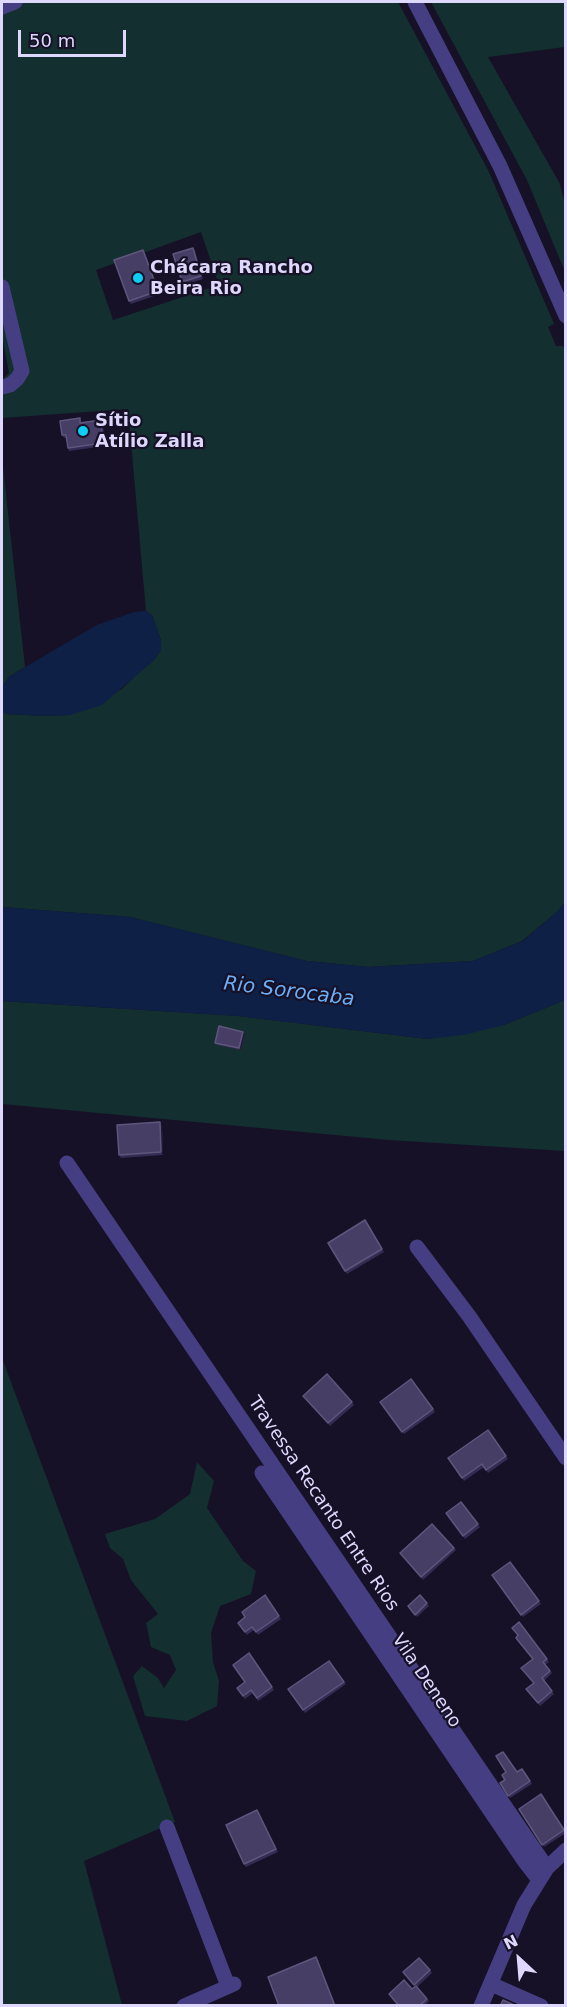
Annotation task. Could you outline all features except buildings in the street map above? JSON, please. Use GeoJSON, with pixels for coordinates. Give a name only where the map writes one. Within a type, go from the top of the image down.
{"type":"FeatureCollection","features":[{"type":"Feature","properties":{"kind":"street"},"geometry":{"type":"LineString","coordinates":[[2,7],[15,2]]}},
{"type":"Feature","properties":{"kind":"street"},"geometry":{"type":"LineString","coordinates":[[415,2],[500,166],[566,316]]}},
{"type":"Feature","properties":{"kind":"street"},"geometry":{"type":"LineString","coordinates":[[2,287],[22,371],[17,380],[2,387]]}},
{"type":"Feature","properties":{"kind":"street","name":"Travessa Recanto Entre Rios"},"geometry":{"type":"LineString","coordinates":[[67,1163],[543,1874]]}},
{"type":"Feature","properties":{"kind":"street"},"geometry":{"type":"LineString","coordinates":[[417,1247],[469,1316],[566,1458]]}},
{"type":"Feature","properties":{"kind":"street","name":"Vila Deneno"},"geometry":{"type":"LineString","coordinates":[[262,1473],[525,1862],[543,1874]]}},
{"type":"Feature","properties":{"kind":"street"},"geometry":{"type":"LineString","coordinates":[[167,1827],[231,1985],[184,2006]]}},
{"type":"Feature","properties":{"kind":"street"},"geometry":{"type":"LineString","coordinates":[[481,2006],[524,1905],[543,1874],[566,1850]]}},
{"type":"Feature","properties":{"kind":"street"},"geometry":{"type":"LineString","coordinates":[[490,1984],[542,2006]]}},
{"type":"Feature","properties":{"kind":"green space"},"geometry":{"type":"Polygon","coordinates":[[[2,2],[398,2],[489,172],[554,324],[548,327],[556,346],[563,346],[565,350],[565,902],[557,912],[522,941],[473,961],[368,967],[307,961],[130,917],[2,907],[2,710],[6,714],[70,715],[122,689],[154,660],[161,650],[161,640],[152,615],[146,611],[128,409],[2,418],[2,380],[9,373],[2,336],[2,2]],[[201,232],[96,270],[113,320],[219,285],[201,232]]]}},
{"type":"Feature","properties":{"kind":"green space"},"geometry":{"type":"Polygon","coordinates":[[[431,2],[565,2],[565,47],[488,57],[560,184],[565,205],[565,272],[527,180],[431,2]]]}},
{"type":"Feature","properties":{"kind":"green space"},"geometry":{"type":"Polygon","coordinates":[[[2,458],[25,667],[10,676],[2,687],[2,458]]]}},
{"type":"Feature","properties":{"kind":"green space"},"geometry":{"type":"Polygon","coordinates":[[[565,1000],[565,1151],[389,1140],[2,1104],[2,1001],[238,1016],[428,1039],[504,1025],[565,1000]]]}},
{"type":"Feature","properties":{"kind":"green space"},"geometry":{"type":"Polygon","coordinates":[[[2,1358],[175,1822],[84,1861],[122,2005],[2,2005],[2,1358]]]}},
{"type":"Feature","properties":{"kind":"green space"},"geometry":{"type":"Polygon","coordinates":[[[197,1462],[214,1481],[207,1508],[243,1561],[256,1571],[251,1594],[220,1606],[211,1633],[213,1662],[219,1681],[217,1706],[187,1721],[145,1716],[133,1676],[142,1666],[158,1678],[164,1688],[176,1670],[170,1655],[151,1647],[146,1623],[158,1614],[131,1580],[123,1559],[110,1548],[105,1534],[155,1519],[190,1494],[197,1462]]]}},
{"type":"Feature","properties":{"kind":"water"},"geometry":{"type":"Polygon","coordinates":[[[146,611],[152,615],[161,640],[161,650],[154,660],[102,705],[70,715],[5,714],[2,710],[2,687],[10,676],[97,625],[134,612],[146,611]]]}},
{"type":"Feature","properties":{"kind":"water","name":"Rio Sorocaba"},"geometry":{"type":"Polygon","coordinates":[[[565,902],[565,1000],[504,1025],[463,1035],[428,1039],[238,1016],[2,1001],[2,907],[130,917],[307,961],[368,967],[473,961],[523,941],[557,912],[565,902]]]}},
{"type":"Feature","properties":{"kind":"place","name":"Chácara Rancho Beira Rio"},"geometry":{"type":"Point","coordinates":[138,278]}},
{"type":"Feature","properties":{"kind":"place","name":"Sítio Atílio Zalla"},"geometry":{"type":"Point","coordinates":[83,431]}}]}
